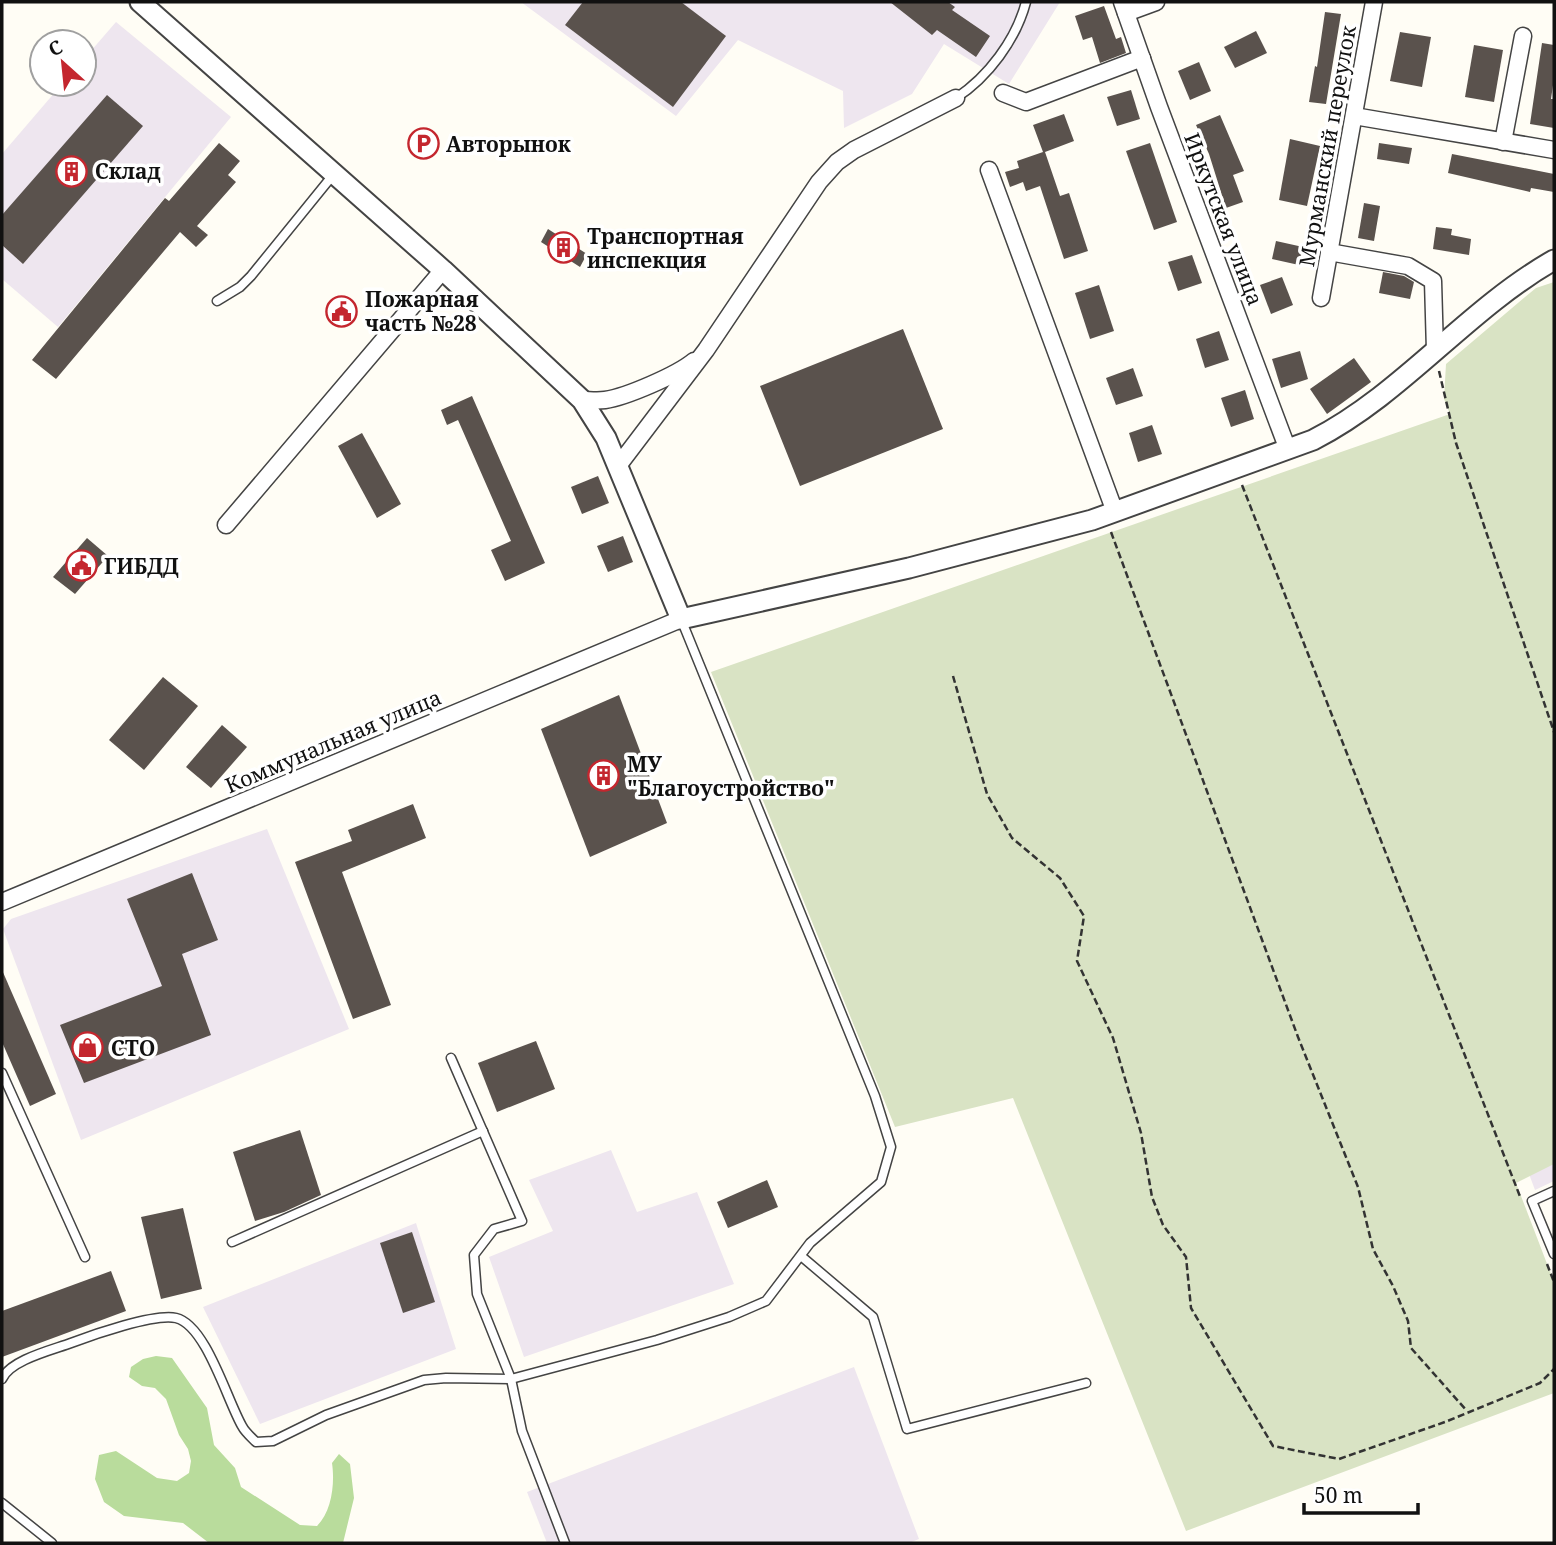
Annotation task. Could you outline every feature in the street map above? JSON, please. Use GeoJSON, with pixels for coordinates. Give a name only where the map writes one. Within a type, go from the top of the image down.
{"type":"FeatureCollection","features":[{"type":"Feature","properties":{"kind":"street"},"geometry":{"type":"LineString","coordinates":[[140,2],[443,270],[582,400],[601,430],[618,466],[681,619],[909,568],[1110,514],[1288,450],[1335,429],[1381,397],[1496,299],[1554,260]]}},
{"type":"Feature","properties":{"kind":"street"},"geometry":{"type":"LineString","coordinates":[[1124,7],[1156,2]]}},
{"type":"Feature","properties":{"kind":"street","name":"Мурманский переулок"},"geometry":{"type":"LineString","coordinates":[[1321,298],[1374,2]]}},
{"type":"Feature","properties":{"kind":"street","name":"Иркутская улица"},"geometry":{"type":"LineString","coordinates":[[1124,7],[1288,450]]}},
{"type":"Feature","properties":{"kind":"street"},"geometry":{"type":"LineString","coordinates":[[1503,142],[1523,36]]}},
{"type":"Feature","properties":{"kind":"street"},"geometry":{"type":"LineString","coordinates":[[1003,93],[1026,102],[1142,58]]}},
{"type":"Feature","properties":{"kind":"street"},"geometry":{"type":"LineString","coordinates":[[618,466],[706,350],[819,182],[837,162],[956,98]]}},
{"type":"Feature","properties":{"kind":"street"},"geometry":{"type":"LineString","coordinates":[[1354,116],[1554,150]]}},
{"type":"Feature","properties":{"kind":"street"},"geometry":{"type":"LineString","coordinates":[[989,170],[1110,514]]}},
{"type":"Feature","properties":{"kind":"street"},"geometry":{"type":"LineString","coordinates":[[1329,251],[1408,266],[1433,281],[1435,351]]}},
{"type":"Feature","properties":{"kind":"street"},"geometry":{"type":"LineString","coordinates":[[226,524],[443,270]]}},
{"type":"Feature","properties":{"kind":"street"},"geometry":{"type":"LineString","coordinates":[[582,400],[604,400],[619,396],[678,372],[706,350]]}},
{"type":"Feature","properties":{"kind":"street","name":"Коммунальная улица"},"geometry":{"type":"LineString","coordinates":[[2,902],[681,619]]}},
{"type":"Feature","properties":{"kind":"lane"},"geometry":{"type":"LineString","coordinates":[[956,98],[974,86],[988,71],[1022,18],[1026,2]]}},
{"type":"Feature","properties":{"kind":"lane"},"geometry":{"type":"LineString","coordinates":[[217,301],[240,287],[251,276],[333,175]]}},
{"type":"Feature","properties":{"kind":"lane"},"geometry":{"type":"LineString","coordinates":[[2,1380],[4,1373],[24,1361],[82,1339],[140,1322],[175,1318],[187,1324],[201,1338],[243,1428],[256,1442],[273,1441],[326,1415],[424,1380],[512,1379],[657,1340],[729,1317],[766,1301],[810,1243],[881,1182],[891,1147],[875,1096],[681,619]]}},
{"type":"Feature","properties":{"kind":"lane"},"geometry":{"type":"LineString","coordinates":[[451,1058],[522,1221],[494,1229],[474,1255],[477,1294],[512,1379],[522,1432],[565,1543]]}},
{"type":"Feature","properties":{"kind":"lane"},"geometry":{"type":"LineString","coordinates":[[2,1073],[85,1257]]}},
{"type":"Feature","properties":{"kind":"lane"},"geometry":{"type":"LineString","coordinates":[[232,1242],[483,1131]]}},
{"type":"Feature","properties":{"kind":"lane"},"geometry":{"type":"LineString","coordinates":[[1554,1191],[1532,1201],[1554,1254]]}},
{"type":"Feature","properties":{"kind":"lane"},"geometry":{"type":"LineString","coordinates":[[801,1256],[873,1317],[907,1429],[1086,1383]]}},
{"type":"Feature","properties":{"kind":"lane"},"geometry":{"type":"LineString","coordinates":[[2,1503],[52,1543]]}},
{"type":"Feature","properties":{"kind":"path"},"geometry":{"type":"LineString","coordinates":[[1435,351],[1456,443],[1554,732]]}},
{"type":"Feature","properties":{"kind":"path"},"geometry":{"type":"LineString","coordinates":[[1235,469],[1525,1210]]}},
{"type":"Feature","properties":{"kind":"path"},"geometry":{"type":"LineString","coordinates":[[1110,514],[1298,1037],[1358,1187],[1373,1249],[1408,1321],[1411,1348],[1468,1412]]}},
{"type":"Feature","properties":{"kind":"path"},"geometry":{"type":"LineString","coordinates":[[953,676],[987,794],[1012,838],[1060,878],[1084,916],[1077,961],[1113,1038],[1141,1133],[1152,1196],[1163,1225],[1186,1257],[1191,1308],[1273,1446],[1339,1459],[1540,1383],[1554,1368]]}},
{"type":"Feature","properties":{"kind":"path"},"geometry":{"type":"LineString","coordinates":[[1545,1257],[1554,1282]]}},
{"type":"Feature","properties":{"kind":"shaded area"},"geometry":{"type":"Polygon","coordinates":[[[521,2],[1060,2],[1009,84],[944,44],[912,94],[844,128],[843,91],[738,40],[676,116],[521,2]]]}},
{"type":"Feature","properties":{"kind":"shaded area"},"geometry":{"type":"Polygon","coordinates":[[[116,22],[231,117],[58,327],[2,279],[2,154],[50,98],[98,98],[98,43],[116,22]]]}},
{"type":"Feature","properties":{"kind":"shaded area"},"geometry":{"type":"Polygon","coordinates":[[[267,829],[349,1029],[81,1140],[3,929],[11,919],[267,829]]]}},
{"type":"Feature","properties":{"kind":"shaded area"},"geometry":{"type":"Polygon","coordinates":[[[611,1150],[637,1212],[697,1192],[734,1284],[524,1357],[489,1257],[553,1231],[529,1180],[611,1150]]]}},
{"type":"Feature","properties":{"kind":"shaded area"},"geometry":{"type":"Polygon","coordinates":[[[1554,1162],[1554,1181],[1535,1190],[1529,1174],[1554,1162]]]}},
{"type":"Feature","properties":{"kind":"shaded area"},"geometry":{"type":"Polygon","coordinates":[[[416,1223],[456,1349],[260,1424],[203,1307],[416,1223]]]}},
{"type":"Feature","properties":{"kind":"shaded area"},"geometry":{"type":"Polygon","coordinates":[[[854,1367],[919,1539],[909,1543],[547,1543],[527,1492],[854,1367]]]}},
{"type":"Feature","properties":{"kind":"green space"},"geometry":{"type":"Polygon","coordinates":[[[1554,282],[1554,1164],[1516,1183],[1554,1282],[1554,1393],[1186,1531],[1013,1098],[895,1127],[711,672],[1450,414],[1444,399],[1446,364],[1536,288],[1554,282]]]}},
{"type":"Feature","properties":{"kind":"green space"},"geometry":{"type":"Polygon","coordinates":[[[156,1356],[172,1358],[207,1408],[214,1445],[235,1468],[241,1487],[300,1525],[317,1526],[326,1513],[333,1488],[332,1463],[339,1454],[350,1464],[354,1498],[343,1543],[209,1543],[183,1523],[124,1516],[104,1502],[95,1479],[99,1455],[116,1451],[157,1478],[177,1481],[189,1473],[191,1461],[188,1449],[179,1435],[166,1399],[155,1388],[142,1386],[129,1377],[131,1367],[143,1359],[156,1356]]]}},
{"type":"Feature","properties":{"kind":"building"},"geometry":{"type":"Polygon","coordinates":[[[583,2],[681,2],[726,36],[673,107],[565,25],[583,2]]]}},
{"type":"Feature","properties":{"kind":"building"},"geometry":{"type":"Polygon","coordinates":[[[890,2],[948,2],[955,7],[952,10],[990,36],[976,57],[937,30],[932,35],[890,2]]]}},
{"type":"Feature","properties":{"kind":"building"},"geometry":{"type":"Polygon","coordinates":[[[1104,6],[1116,39],[1121,37],[1126,53],[1100,63],[1092,37],[1083,40],[1075,16],[1104,6]]]}},
{"type":"Feature","properties":{"kind":"building"},"geometry":{"type":"Polygon","coordinates":[[[1325,12],[1341,14],[1326,104],[1309,102],[1325,12]]]}},
{"type":"Feature","properties":{"kind":"building"},"geometry":{"type":"Polygon","coordinates":[[[1256,31],[1267,53],[1235,68],[1224,47],[1256,31]]]}},
{"type":"Feature","properties":{"kind":"building"},"geometry":{"type":"Polygon","coordinates":[[[1400,32],[1431,37],[1422,87],[1390,81],[1400,32]]]}},
{"type":"Feature","properties":{"kind":"building"},"geometry":{"type":"Polygon","coordinates":[[[1542,43],[1554,45],[1551,99],[1554,99],[1554,128],[1530,124],[1542,43]]]}},
{"type":"Feature","properties":{"kind":"building"},"geometry":{"type":"Polygon","coordinates":[[[1474,45],[1503,50],[1494,102],[1465,97],[1474,45]]]}},
{"type":"Feature","properties":{"kind":"building"},"geometry":{"type":"Polygon","coordinates":[[[1199,62],[1211,91],[1190,100],[1178,71],[1199,62]]]}},
{"type":"Feature","properties":{"kind":"building"},"geometry":{"type":"Polygon","coordinates":[[[1131,90],[1140,119],[1117,126],[1107,97],[1131,90]]]}},
{"type":"Feature","properties":{"kind":"building","name":"Склад"},"geometry":{"type":"Polygon","coordinates":[[[107,95],[143,126],[23,264],[2,245],[2,215],[107,95]]]}},
{"type":"Feature","properties":{"kind":"building"},"geometry":{"type":"Polygon","coordinates":[[[1064,114],[1074,141],[1045,152],[1060,196],[1069,193],[1088,251],[1064,259],[1040,186],[1026,191],[1023,182],[1010,187],[1005,172],[1019,168],[1017,161],[1043,152],[1033,125],[1064,114]]]}},
{"type":"Feature","properties":{"kind":"building"},"geometry":{"type":"Polygon","coordinates":[[[1220,115],[1244,171],[1233,175],[1243,202],[1226,208],[1209,154],[1196,125],[1220,115]]]}},
{"type":"Feature","properties":{"kind":"building"},"geometry":{"type":"Polygon","coordinates":[[[1290,139],[1320,146],[1307,206],[1279,200],[1290,139]]]}},
{"type":"Feature","properties":{"kind":"building"},"geometry":{"type":"Polygon","coordinates":[[[219,143],[240,161],[228,175],[236,182],[197,226],[208,235],[196,247],[180,232],[56,379],[32,360],[165,198],[169,201],[219,143]]]}},
{"type":"Feature","properties":{"kind":"building"},"geometry":{"type":"Polygon","coordinates":[[[1150,143],[1177,222],[1154,230],[1126,151],[1150,143]]]}},
{"type":"Feature","properties":{"kind":"building"},"geometry":{"type":"Polygon","coordinates":[[[1379,143],[1412,148],[1409,164],[1377,159],[1379,143]]]}},
{"type":"Feature","properties":{"kind":"building"},"geometry":{"type":"Polygon","coordinates":[[[1452,154],[1554,174],[1554,192],[1531,188],[1530,192],[1448,173],[1452,154]]]}},
{"type":"Feature","properties":{"kind":"building"},"geometry":{"type":"Polygon","coordinates":[[[1364,203],[1380,206],[1374,241],[1358,238],[1364,203]]]}},
{"type":"Feature","properties":{"kind":"building"},"geometry":{"type":"Polygon","coordinates":[[[1436,227],[1452,229],[1451,235],[1471,239],[1469,255],[1433,249],[1436,227]]]}},
{"type":"Feature","properties":{"kind":"building","name":"Транспортная инспекция"},"geometry":{"type":"Polygon","coordinates":[[[548,229],[587,254],[580,267],[541,242],[548,229]]]}},
{"type":"Feature","properties":{"kind":"building"},"geometry":{"type":"Polygon","coordinates":[[[1276,241],[1303,247],[1299,265],[1272,259],[1276,241]]]}},
{"type":"Feature","properties":{"kind":"building"},"geometry":{"type":"Polygon","coordinates":[[[1192,255],[1202,283],[1178,291],[1168,262],[1192,255]]]}},
{"type":"Feature","properties":{"kind":"building"},"geometry":{"type":"Polygon","coordinates":[[[1383,272],[1404,276],[1414,282],[1410,299],[1379,293],[1383,272]]]}},
{"type":"Feature","properties":{"kind":"building"},"geometry":{"type":"Polygon","coordinates":[[[1282,277],[1293,305],[1271,314],[1260,285],[1282,277]]]}},
{"type":"Feature","properties":{"kind":"building"},"geometry":{"type":"Polygon","coordinates":[[[1099,285],[1114,331],[1090,339],[1075,293],[1099,285]]]}},
{"type":"Feature","properties":{"kind":"building"},"geometry":{"type":"Polygon","coordinates":[[[903,329],[943,429],[800,486],[760,386],[903,329]]]}},
{"type":"Feature","properties":{"kind":"building"},"geometry":{"type":"Polygon","coordinates":[[[1219,331],[1229,360],[1205,368],[1196,339],[1219,331]]]}},
{"type":"Feature","properties":{"kind":"building"},"geometry":{"type":"Polygon","coordinates":[[[1300,351],[1308,379],[1281,388],[1272,359],[1300,351]]]}},
{"type":"Feature","properties":{"kind":"building"},"geometry":{"type":"Polygon","coordinates":[[[1354,358],[1371,382],[1327,414],[1310,389],[1354,358]]]}},
{"type":"Feature","properties":{"kind":"building"},"geometry":{"type":"Polygon","coordinates":[[[1133,368],[1143,396],[1116,405],[1106,378],[1133,368]]]}},
{"type":"Feature","properties":{"kind":"building"},"geometry":{"type":"Polygon","coordinates":[[[1245,390],[1254,419],[1231,427],[1221,398],[1245,390]]]}},
{"type":"Feature","properties":{"kind":"building"},"geometry":{"type":"Polygon","coordinates":[[[472,396],[545,563],[505,581],[491,550],[511,541],[458,420],[447,425],[441,410],[472,396]]]}},
{"type":"Feature","properties":{"kind":"building"},"geometry":{"type":"Polygon","coordinates":[[[1152,425],[1162,454],[1138,462],[1129,433],[1152,425]]]}},
{"type":"Feature","properties":{"kind":"building"},"geometry":{"type":"Polygon","coordinates":[[[362,433],[401,504],[377,518],[338,446],[362,433]]]}},
{"type":"Feature","properties":{"kind":"building"},"geometry":{"type":"Polygon","coordinates":[[[598,476],[609,503],[582,514],[571,487],[598,476]]]}},
{"type":"Feature","properties":{"kind":"building"},"geometry":{"type":"Polygon","coordinates":[[[623,536],[633,562],[608,572],[597,546],[623,536]]]}},
{"type":"Feature","properties":{"kind":"building","name":"ГИБДД"},"geometry":{"type":"Polygon","coordinates":[[[87,538],[108,556],[75,594],[53,577],[87,538]]]}},
{"type":"Feature","properties":{"kind":"building"},"geometry":{"type":"Polygon","coordinates":[[[163,677],[198,706],[144,770],[109,740],[163,677]]]}},
{"type":"Feature","properties":{"kind":"building","name":"МУ \"Благоустройство\""},"geometry":{"type":"Polygon","coordinates":[[[619,695],[667,823],[590,857],[541,729],[619,695]]]}},
{"type":"Feature","properties":{"kind":"building"},"geometry":{"type":"Polygon","coordinates":[[[222,725],[247,747],[211,788],[186,767],[222,725]]]}},
{"type":"Feature","properties":{"kind":"building"},"geometry":{"type":"Polygon","coordinates":[[[413,804],[426,838],[342,872],[391,1005],[353,1019],[295,862],[352,841],[348,830],[413,804]]]}},
{"type":"Feature","properties":{"kind":"building"},"geometry":{"type":"Polygon","coordinates":[[[192,873],[218,940],[182,954],[211,1035],[84,1083],[60,1025],[162,986],[127,899],[192,873]]]}},
{"type":"Feature","properties":{"kind":"building"},"geometry":{"type":"Polygon","coordinates":[[[2,970],[56,1094],[30,1106],[2,1042],[2,970]]]}},
{"type":"Feature","properties":{"kind":"building"},"geometry":{"type":"Polygon","coordinates":[[[536,1041],[555,1089],[497,1112],[478,1063],[536,1041]]]}},
{"type":"Feature","properties":{"kind":"building"},"geometry":{"type":"Polygon","coordinates":[[[300,1130],[321,1195],[284,1212],[255,1221],[233,1152],[300,1130]]]}},
{"type":"Feature","properties":{"kind":"building"},"geometry":{"type":"Polygon","coordinates":[[[767,1180],[778,1207],[728,1228],[717,1202],[767,1180]]]}},
{"type":"Feature","properties":{"kind":"building"},"geometry":{"type":"Polygon","coordinates":[[[183,1208],[202,1289],[161,1299],[141,1217],[183,1208]]]}},
{"type":"Feature","properties":{"kind":"building"},"geometry":{"type":"Polygon","coordinates":[[[412,1232],[435,1302],[403,1313],[380,1243],[412,1232]]]}},
{"type":"Feature","properties":{"kind":"building"},"geometry":{"type":"Polygon","coordinates":[[[111,1271],[126,1311],[2,1357],[2,1311],[111,1271]]]}},
{"type":"Feature","properties":{"kind":"place","name":"Авторынок"},"geometry":{"type":"Point","coordinates":[423,144]}},
{"type":"Feature","properties":{"kind":"place","name":"Склад"},"geometry":{"type":"Point","coordinates":[72,171]}},
{"type":"Feature","properties":{"kind":"place","name":"Транспортная инспекция"},"geometry":{"type":"Point","coordinates":[564,248]}},
{"type":"Feature","properties":{"kind":"place","name":"Пожарная часть №28"},"geometry":{"type":"Point","coordinates":[342,311]}},
{"type":"Feature","properties":{"kind":"place","name":"ГИБДД"},"geometry":{"type":"Point","coordinates":[81,566]}},
{"type":"Feature","properties":{"kind":"place","name":"МУ \"Благоустройство\""},"geometry":{"type":"Point","coordinates":[604,776]}},
{"type":"Feature","properties":{"kind":"place","name":"СТО"},"geometry":{"type":"Point","coordinates":[88,1048]}}]}
